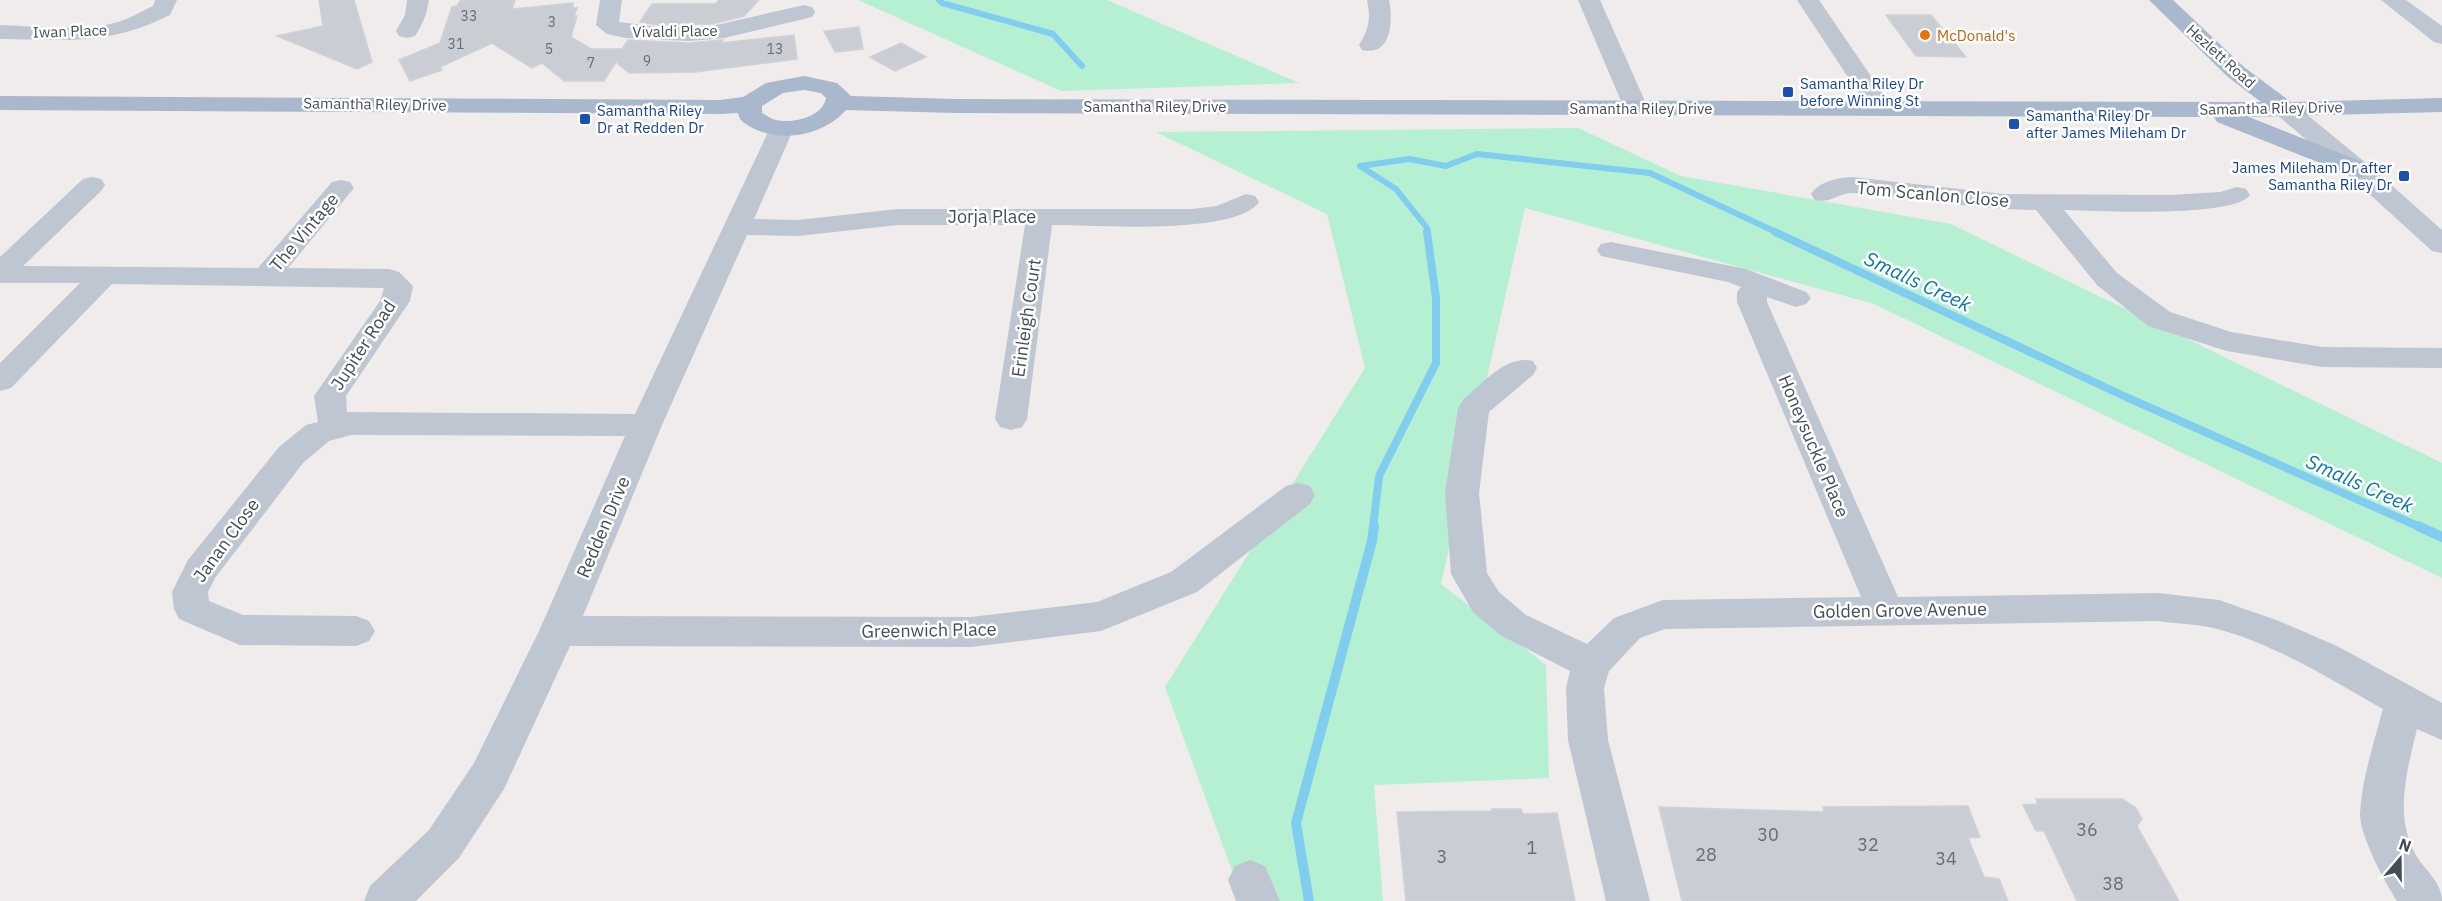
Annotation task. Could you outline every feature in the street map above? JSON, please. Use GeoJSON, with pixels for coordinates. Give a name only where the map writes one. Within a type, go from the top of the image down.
{"type":"FeatureCollection","features":[{"type":"Feature","properties":{"kind":"main road","name":"Hezlett Road"},"geometry":{"type":"LineString","coordinates":[[2160,0],[2236,72],[2285,109]]}},
{"type":"Feature","properties":{"kind":"main road","name":"Samantha Riley Drive"},"geometry":{"type":"LineString","coordinates":[[0,103],[720,107],[750,104],[756,97],[771,89],[804,82],[827,86],[835,91],[840,103],[956,106],[2285,109],[2442,105]]}},
{"type":"Feature","properties":{"kind":"main road"},"geometry":{"type":"LineString","coordinates":[[750,104],[750,116],[755,122],[782,128],[799,127],[822,120],[837,109],[840,103]]}},
{"type":"Feature","properties":{"kind":"main road"},"geometry":{"type":"LineString","coordinates":[[2192,109],[2236,120],[2358,170]]}},
{"type":"Feature","properties":{"kind":"street","name":"Iwan Place"},"geometry":{"type":"LineString","coordinates":[[0,32],[112,30],[138,22],[162,10],[166,0]]}},
{"type":"Feature","properties":{"kind":"street","name":"Vivaldi Place"},"geometry":{"type":"LineString","coordinates":[[611,0],[607,25],[612,30],[629,33],[711,33],[786,14],[804,12]]}},
{"type":"Feature","properties":{"kind":"street"},"geometry":{"type":"LineString","coordinates":[[1370,45],[1381,30],[1382,20],[1378,0]]}},
{"type":"Feature","properties":{"kind":"street"},"geometry":{"type":"LineString","coordinates":[[1589,0],[1636,108]]}},
{"type":"Feature","properties":{"kind":"street"},"geometry":{"type":"LineString","coordinates":[[1808,0],[1880,108]]}},
{"type":"Feature","properties":{"kind":"street"},"geometry":{"type":"LineString","coordinates":[[2392,0],[2442,37]]}},
{"type":"Feature","properties":{"kind":"street"},"geometry":{"type":"LineString","coordinates":[[2419,0],[2442,16]]}},
{"type":"Feature","properties":{"kind":"street"},"geometry":{"type":"LineString","coordinates":[[407,31],[424,1]]}},
{"type":"Feature","properties":{"kind":"street"},"geometry":{"type":"LineString","coordinates":[[2285,109],[2442,245]]}},
{"type":"Feature","properties":{"kind":"street","name":"Redden Drive"},"geometry":{"type":"LineString","coordinates":[[386,901],[444,844],[489,776],[558,631],[646,425],[782,128]]}},
{"type":"Feature","properties":{"kind":"street"},"geometry":{"type":"LineString","coordinates":[[0,273],[92,184]]}},
{"type":"Feature","properties":{"kind":"street","name":"Tom Scanlon Close"},"geometry":{"type":"LineString","coordinates":[[1824,194],[1840,186],[1852,186],[1973,200],[2182,203],[2223,200],[2237,195]]}},
{"type":"Feature","properties":{"kind":"street","name":"The Vintage"},"geometry":{"type":"LineString","coordinates":[[266,276],[341,188]]}},
{"type":"Feature","properties":{"kind":"street","name":"Jorja Place"},"geometry":{"type":"LineString","coordinates":[[736,227],[798,228],[898,217],[1192,217],[1223,213],[1246,202]]}},
{"type":"Feature","properties":{"kind":"street"},"geometry":{"type":"LineString","coordinates":[[2043,202],[2107,279],[2159,319],[2227,341],[2322,357],[2442,358]]}},
{"type":"Feature","properties":{"kind":"street","name":"Erinleigh Court"},"geometry":{"type":"LineString","coordinates":[[1011,419],[1040,216]]}},
{"type":"Feature","properties":{"kind":"street"},"geometry":{"type":"LineString","coordinates":[[1611,250],[1723,272],[1758,282],[1796,298]]}},
{"type":"Feature","properties":{"kind":"street","name":"Jupiter Road"},"geometry":{"type":"LineString","coordinates":[[0,273],[389,278],[399,286],[395,301],[330,396],[332,418],[351,424]]}},
{"type":"Feature","properties":{"kind":"street"},"geometry":{"type":"LineString","coordinates":[[0,381],[104,276]]}},
{"type":"Feature","properties":{"kind":"street","name":"Honeysuckle Place"},"geometry":{"type":"LineString","coordinates":[[1758,282],[1752,292],[1752,302],[1885,610]]}},
{"type":"Feature","properties":{"kind":"street"},"geometry":{"type":"LineString","coordinates":[[1522,368],[1474,408],[1462,493],[1469,573],[1486,602],[1513,625],[1591,664],[1585,688],[1588,740],[1628,901]]}},
{"type":"Feature","properties":{"kind":"street"},"geometry":{"type":"LineString","coordinates":[[351,424],[646,425]]}},
{"type":"Feature","properties":{"kind":"street","name":"Janan Close"},"geometry":{"type":"LineString","coordinates":[[351,424],[318,433],[291,455],[201,570],[190,592],[192,609],[240,630],[356,631]]}},
{"type":"Feature","properties":{"kind":"street","name":"Greenwich Place"},"geometry":{"type":"LineString","coordinates":[[558,631],[971,632],[1101,616],[1184,582],[1298,495]]}},
{"type":"Feature","properties":{"kind":"street","name":"Golden Grove Avenue"},"geometry":{"type":"LineString","coordinates":[[1591,664],[1626,628],[1663,615],[2158,607],[2219,614],[2266,631],[2324,657],[2404,704],[2442,723]]}},
{"type":"Feature","properties":{"kind":"street"},"geometry":{"type":"LineString","coordinates":[[2404,704],[2388,764],[2381,815],[2398,865],[2423,901]]}},
{"type":"Feature","properties":{"kind":"green space"},"geometry":{"type":"Polygon","coordinates":[[[858,0],[1107,0],[1299,83],[1061,91],[858,0]]]}},
{"type":"Feature","properties":{"kind":"green space"},"geometry":{"type":"Polygon","coordinates":[[[1578,128],[1681,176],[1951,224],[2442,463],[2442,578],[1874,304],[1525,208],[1441,584],[1546,665],[1549,778],[1374,785],[1383,901],[1243,901],[1165,687],[1365,368],[1327,214],[1156,132],[1578,128]]]}},
{"type":"Feature","properties":{"kind":"building"},"geometry":{"type":"Polygon","coordinates":[[[319,0],[354,0],[372,62],[357,69],[277,36],[323,26],[319,0]]]}},
{"type":"Feature","properties":{"kind":"building"},"geometry":{"type":"Polygon","coordinates":[[[515,0],[512,9],[573,3],[573,8],[577,8],[574,16],[577,16],[571,37],[591,49],[622,49],[628,40],[689,43],[723,40],[721,43],[794,35],[797,59],[695,72],[629,73],[616,62],[604,81],[564,81],[542,63],[532,68],[492,43],[440,67],[442,70],[410,81],[399,60],[440,43],[452,7],[457,6],[460,1],[515,0]]]}},
{"type":"Feature","properties":{"kind":"building"},"geometry":{"type":"Polygon","coordinates":[[[719,0],[759,0],[744,16],[712,24],[657,25],[640,22],[652,4],[715,4],[719,0]]]}},
{"type":"Feature","properties":{"kind":"building","name":"McDonald's"},"geometry":{"type":"Polygon","coordinates":[[[1886,15],[1931,15],[1966,57],[1916,56],[1886,15]]]}},
{"type":"Feature","properties":{"kind":"building"},"geometry":{"type":"Polygon","coordinates":[[[859,27],[863,49],[835,52],[824,31],[859,27]]]}},
{"type":"Feature","properties":{"kind":"building"},"geometry":{"type":"Polygon","coordinates":[[[901,43],[926,57],[895,71],[870,57],[901,43]]]}},
{"type":"Feature","properties":{"kind":"building"},"geometry":{"type":"Polygon","coordinates":[[[2036,799],[2122,799],[2135,807],[2142,819],[2137,826],[2179,901],[2077,901],[2044,831],[2036,831],[2023,805],[2038,804],[2036,799]]]}},
{"type":"Feature","properties":{"kind":"building"},"geometry":{"type":"Polygon","coordinates":[[[1968,806],[1980,837],[1968,838],[1984,877],[1999,879],[2008,901],[1682,901],[1659,807],[1824,812],[1823,807],[1968,806]]]}},
{"type":"Feature","properties":{"kind":"building"},"geometry":{"type":"Polygon","coordinates":[[[1492,809],[1521,809],[1523,814],[1557,813],[1575,901],[1406,901],[1397,812],[1493,811],[1492,809]]]}},
{"type":"Feature","properties":{"kind":"waterway","name":"Smalls Creek"},"geometry":{"type":"LineString","coordinates":[[939,0],[942,3],[1053,34],[1082,66]]}},
{"type":"Feature","properties":{"kind":"waterway","name":"Smalls Creek"},"geometry":{"type":"LineString","coordinates":[[1428,233],[1427,228],[1396,189],[1360,166],[1409,159],[1446,166],[1477,154],[1650,173],[1778,233]]}},
{"type":"Feature","properties":{"kind":"waterway"},"geometry":{"type":"LineString","coordinates":[[1373,528],[1379,476],[1436,363],[1436,298],[1427,232]]}},
{"type":"Feature","properties":{"kind":"waterway","name":"Smalls Creek"},"geometry":{"type":"LineString","coordinates":[[1775,232],[2126,397],[2422,528]]}},
{"type":"Feature","properties":{"kind":"waterway"},"geometry":{"type":"LineString","coordinates":[[1309,901],[1296,823],[1372,541],[1374,526]]}},
{"type":"Feature","properties":{"kind":"waterway","name":"Smalls Creek"},"geometry":{"type":"LineString","coordinates":[[2418,526],[2442,537]]}},
{"type":"Feature","properties":{"kind":"place","name":"McDonald's"},"geometry":{"type":"Point","coordinates":[1925,35]}},
{"type":"Feature","properties":{"kind":"place","name":"Samantha Riley Dr before Winning St"},"geometry":{"type":"Point","coordinates":[1788,92]}},
{"type":"Feature","properties":{"kind":"place","name":"Samantha Riley Dr at Redden Dr"},"geometry":{"type":"Point","coordinates":[585,119]}},
{"type":"Feature","properties":{"kind":"place","name":"Samantha Riley Dr after James Mileham Dr"},"geometry":{"type":"Point","coordinates":[2014,124]}},
{"type":"Feature","properties":{"kind":"place","name":"James Mileham Dr after Samantha Riley Dr"},"geometry":{"type":"Point","coordinates":[2404,176]}}]}
